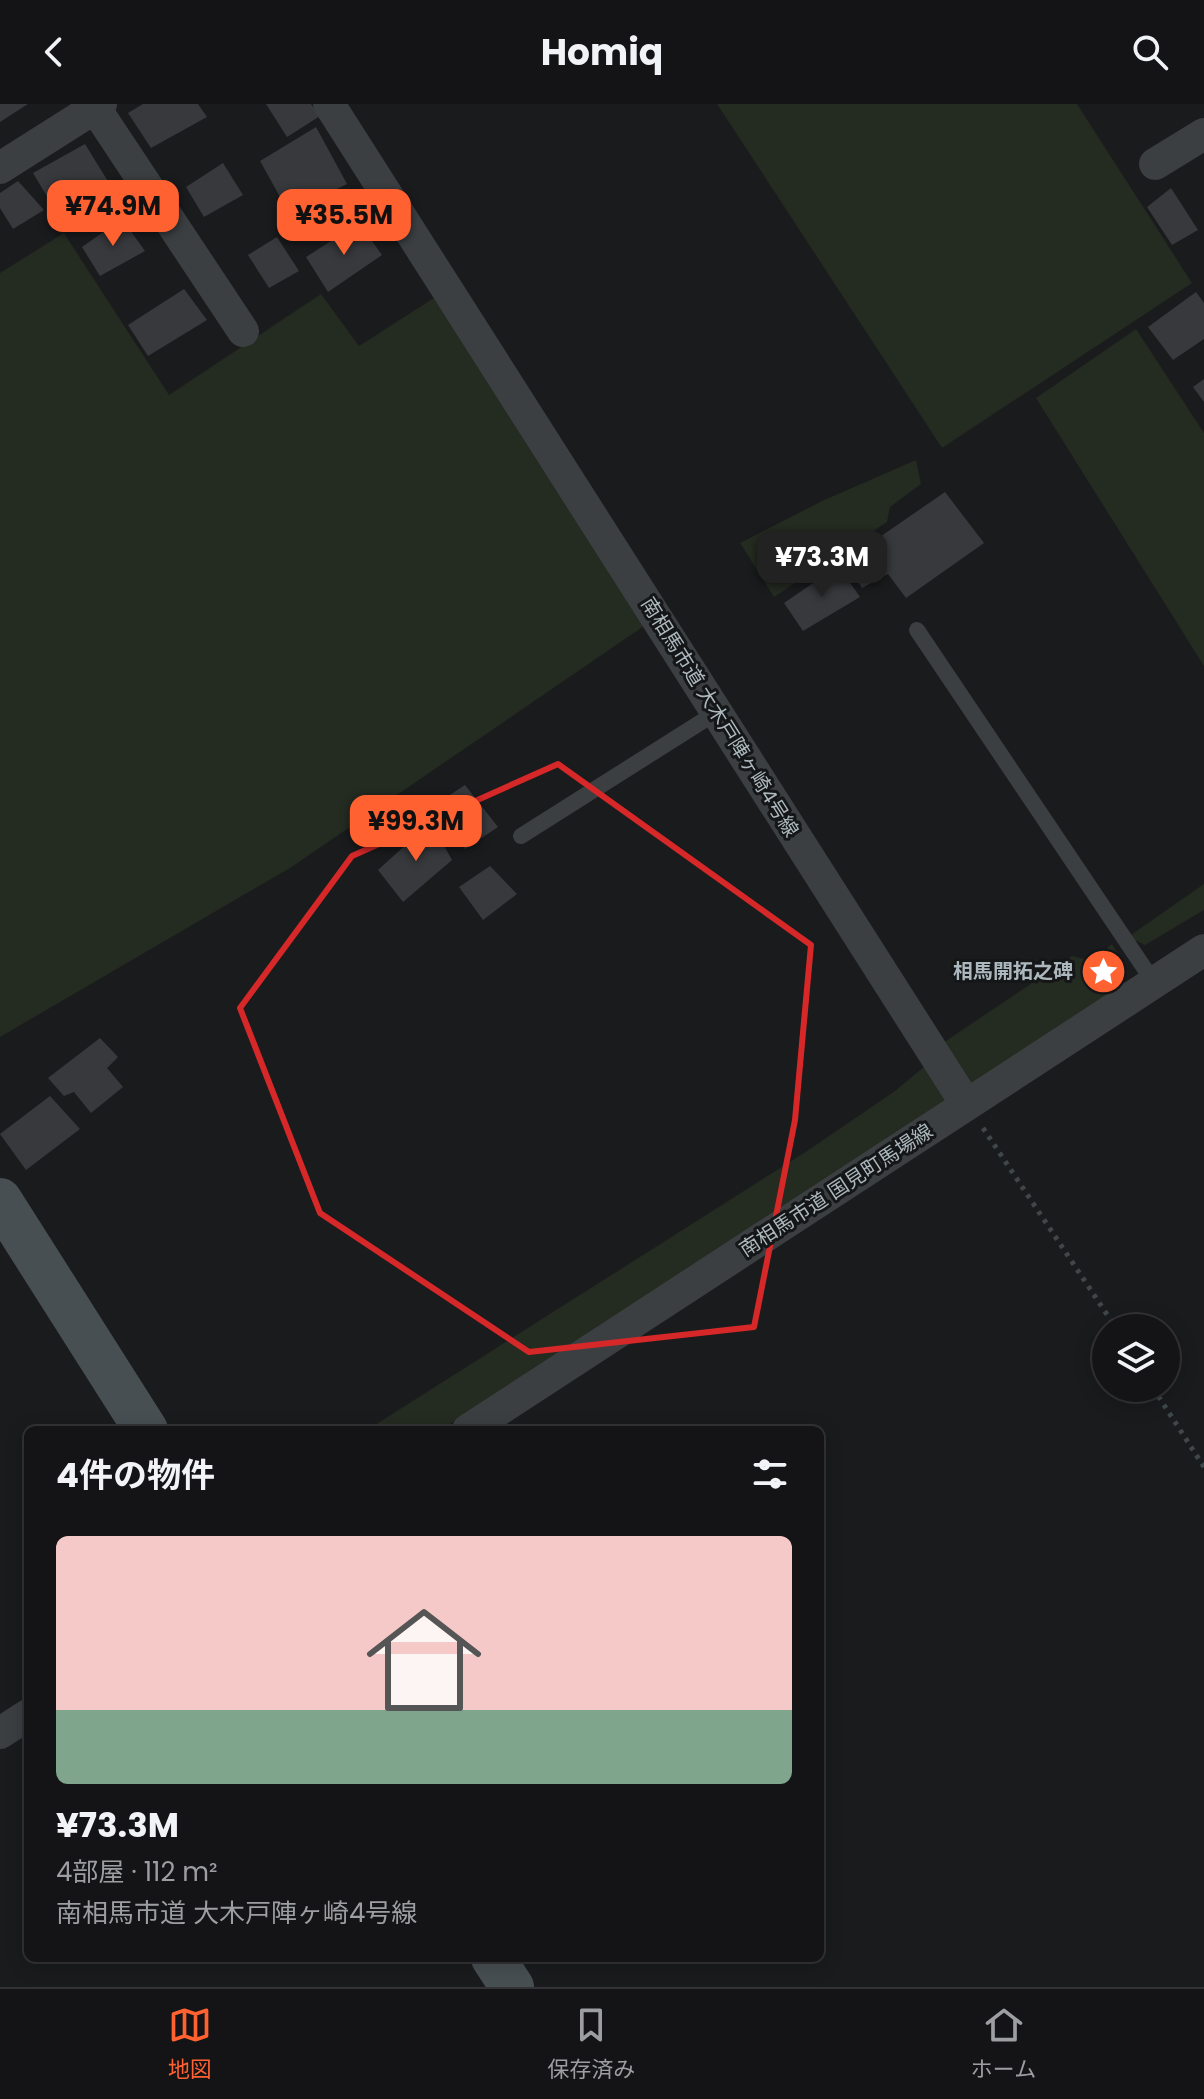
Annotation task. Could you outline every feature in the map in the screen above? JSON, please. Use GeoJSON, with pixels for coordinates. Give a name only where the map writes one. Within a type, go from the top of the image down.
{"type":"FeatureCollection","features":[{"type":"Feature","properties":{"kind":"street","name":"南相馬市道 大木戸陣ヶ崎4号線"},"geometry":{"type":"LineString","coordinates":[[329,104],[966,1104]]}},
{"type":"Feature","properties":{"kind":"street"},"geometry":{"type":"LineString","coordinates":[[0,168],[98,106],[243,331]]}},
{"type":"Feature","properties":{"kind":"street"},"geometry":{"type":"LineString","coordinates":[[1155,164],[1204,134]]}},
{"type":"Feature","properties":{"kind":"street","name":"南相馬市道 国見町馬場線"},"geometry":{"type":"LineString","coordinates":[[474,1426],[1204,950]]}},
{"type":"Feature","properties":{"kind":"street"},"geometry":{"type":"LineString","coordinates":[[0,1200],[143,1426]]}},
{"type":"Feature","properties":{"kind":"street"},"geometry":{"type":"LineString","coordinates":[[0,1733],[24,1718]]}},
{"type":"Feature","properties":{"kind":"street"},"geometry":{"type":"LineString","coordinates":[[496,1962],[512,1987]]}},
{"type":"Feature","properties":{"kind":"lane"},"geometry":{"type":"LineString","coordinates":[[917,630],[1155,984]]}},
{"type":"Feature","properties":{"kind":"lane"},"geometry":{"type":"LineString","coordinates":[[521,836],[717,712]]}},
{"type":"Feature","properties":{"kind":"path"},"geometry":{"type":"LineString","coordinates":[[966,1104],[1107,1314]]}},
{"type":"Feature","properties":{"kind":"path"},"geometry":{"type":"LineString","coordinates":[[1162,1402],[1204,1467]]}},
{"type":"Feature","properties":{"kind":"highlighted area"},"geometry":{"type":"Polygon","coordinates":[[[558,764],[811,945],[795,1120],[754,1327],[529,1352],[320,1213],[240,1008],[352,856],[558,764]]]}},
{"type":"Feature","properties":{"kind":"shaded area"},"geometry":{"type":"Polygon","coordinates":[[[717,104],[1077,104],[1192,283],[942,448],[717,104]]]}},
{"type":"Feature","properties":{"kind":"shaded area"},"geometry":{"type":"Polygon","coordinates":[[[64,233],[169,395],[321,294],[359,346],[440,294],[647,624],[290,868],[0,1037],[0,273],[64,233]]]}},
{"type":"Feature","properties":{"kind":"shaded area"},"geometry":{"type":"Polygon","coordinates":[[[1136,329],[1204,433],[1204,666],[1036,398],[1136,329]]]}},
{"type":"Feature","properties":{"kind":"shaded area"},"geometry":{"type":"Polygon","coordinates":[[[916,460],[921,484],[890,507],[887,522],[774,597],[740,543],[822,501],[916,460]]]}},
{"type":"Feature","properties":{"kind":"shaded area"},"geometry":{"type":"Polygon","coordinates":[[[1204,884],[1204,910],[1145,945],[1128,937],[1204,884]]]}},
{"type":"Feature","properties":{"kind":"shaded area"},"geometry":{"type":"Polygon","coordinates":[[[1112,944],[1124,971],[1109,998],[976,1085],[961,1083],[937,1047],[1072,956],[1092,961],[1112,944]]]}},
{"type":"Feature","properties":{"kind":"shaded area"},"geometry":{"type":"Polygon","coordinates":[[[926,1065],[946,1100],[447,1426],[373,1426],[807,1151],[895,1091],[926,1065]]]}},
{"type":"Feature","properties":{"kind":"building"},"geometry":{"type":"Polygon","coordinates":[[[0,104],[28,104],[0,122],[0,104]]]}},
{"type":"Feature","properties":{"kind":"building"},"geometry":{"type":"Polygon","coordinates":[[[143,104],[198,104],[207,117],[151,148],[128,113],[143,104]]]}},
{"type":"Feature","properties":{"kind":"building"},"geometry":{"type":"Polygon","coordinates":[[[266,104],[311,104],[320,116],[287,137],[266,104]]]}},
{"type":"Feature","properties":{"kind":"building"},"geometry":{"type":"Polygon","coordinates":[[[316,127],[347,184],[289,213],[260,161],[316,127]]]}},
{"type":"Feature","properties":{"kind":"building"},"geometry":{"type":"Polygon","coordinates":[[[85,144],[109,183],[57,213],[33,173],[85,144]]]}},
{"type":"Feature","properties":{"kind":"building"},"geometry":{"type":"Polygon","coordinates":[[[223,163],[243,195],[204,217],[186,187],[223,163]]]}},
{"type":"Feature","properties":{"kind":"building"},"geometry":{"type":"Polygon","coordinates":[[[18,181],[44,210],[13,229],[0,208],[0,193],[18,181]]]}},
{"type":"Feature","properties":{"kind":"building"},"geometry":{"type":"Polygon","coordinates":[[[1171,188],[1198,230],[1172,245],[1147,207],[1171,188]]]}},
{"type":"Feature","properties":{"kind":"building"},"geometry":{"type":"Polygon","coordinates":[[[122,219],[145,251],[100,276],[82,247],[122,219]]]}},
{"type":"Feature","properties":{"kind":"building"},"geometry":{"type":"Polygon","coordinates":[[[359,223],[382,255],[328,292],[306,257],[359,223]]]}},
{"type":"Feature","properties":{"kind":"building"},"geometry":{"type":"Polygon","coordinates":[[[277,237],[299,271],[269,288],[248,255],[277,237]]]}},
{"type":"Feature","properties":{"kind":"building"},"geometry":{"type":"Polygon","coordinates":[[[184,289],[207,320],[148,356],[128,325],[184,289]]]}},
{"type":"Feature","properties":{"kind":"building"},"geometry":{"type":"Polygon","coordinates":[[[1196,292],[1204,303],[1204,339],[1173,360],[1148,327],[1196,292]]]}},
{"type":"Feature","properties":{"kind":"building"},"geometry":{"type":"Polygon","coordinates":[[[1204,379],[1204,402],[1193,387],[1204,379]]]}},
{"type":"Feature","properties":{"kind":"building"},"geometry":{"type":"Polygon","coordinates":[[[945,492],[984,543],[906,598],[888,574],[862,588],[845,561],[945,492]]]}},
{"type":"Feature","properties":{"kind":"building"},"geometry":{"type":"Polygon","coordinates":[[[838,566],[860,597],[803,631],[784,603],[838,566]]]}},
{"type":"Feature","properties":{"kind":"building"},"geometry":{"type":"Polygon","coordinates":[[[465,785],[498,827],[465,849],[433,806],[465,785]]]}},
{"type":"Feature","properties":{"kind":"building"},"geometry":{"type":"Polygon","coordinates":[[[431,822],[452,860],[403,902],[378,870],[431,822]]]}},
{"type":"Feature","properties":{"kind":"building"},"geometry":{"type":"Polygon","coordinates":[[[490,866],[517,894],[483,920],[459,887],[490,866]]]}},
{"type":"Feature","properties":{"kind":"building"},"geometry":{"type":"Polygon","coordinates":[[[100,1038],[118,1057],[107,1068],[123,1087],[91,1113],[74,1092],[64,1096],[48,1078],[100,1038]]]}},
{"type":"Feature","properties":{"kind":"building"},"geometry":{"type":"Polygon","coordinates":[[[50,1096],[80,1129],[26,1170],[0,1134],[50,1096]]]}},
{"type":"Feature","properties":{"kind":"place","name":"相馬開拓之碑"},"geometry":{"type":"Point","coordinates":[1104,971]}}]}
